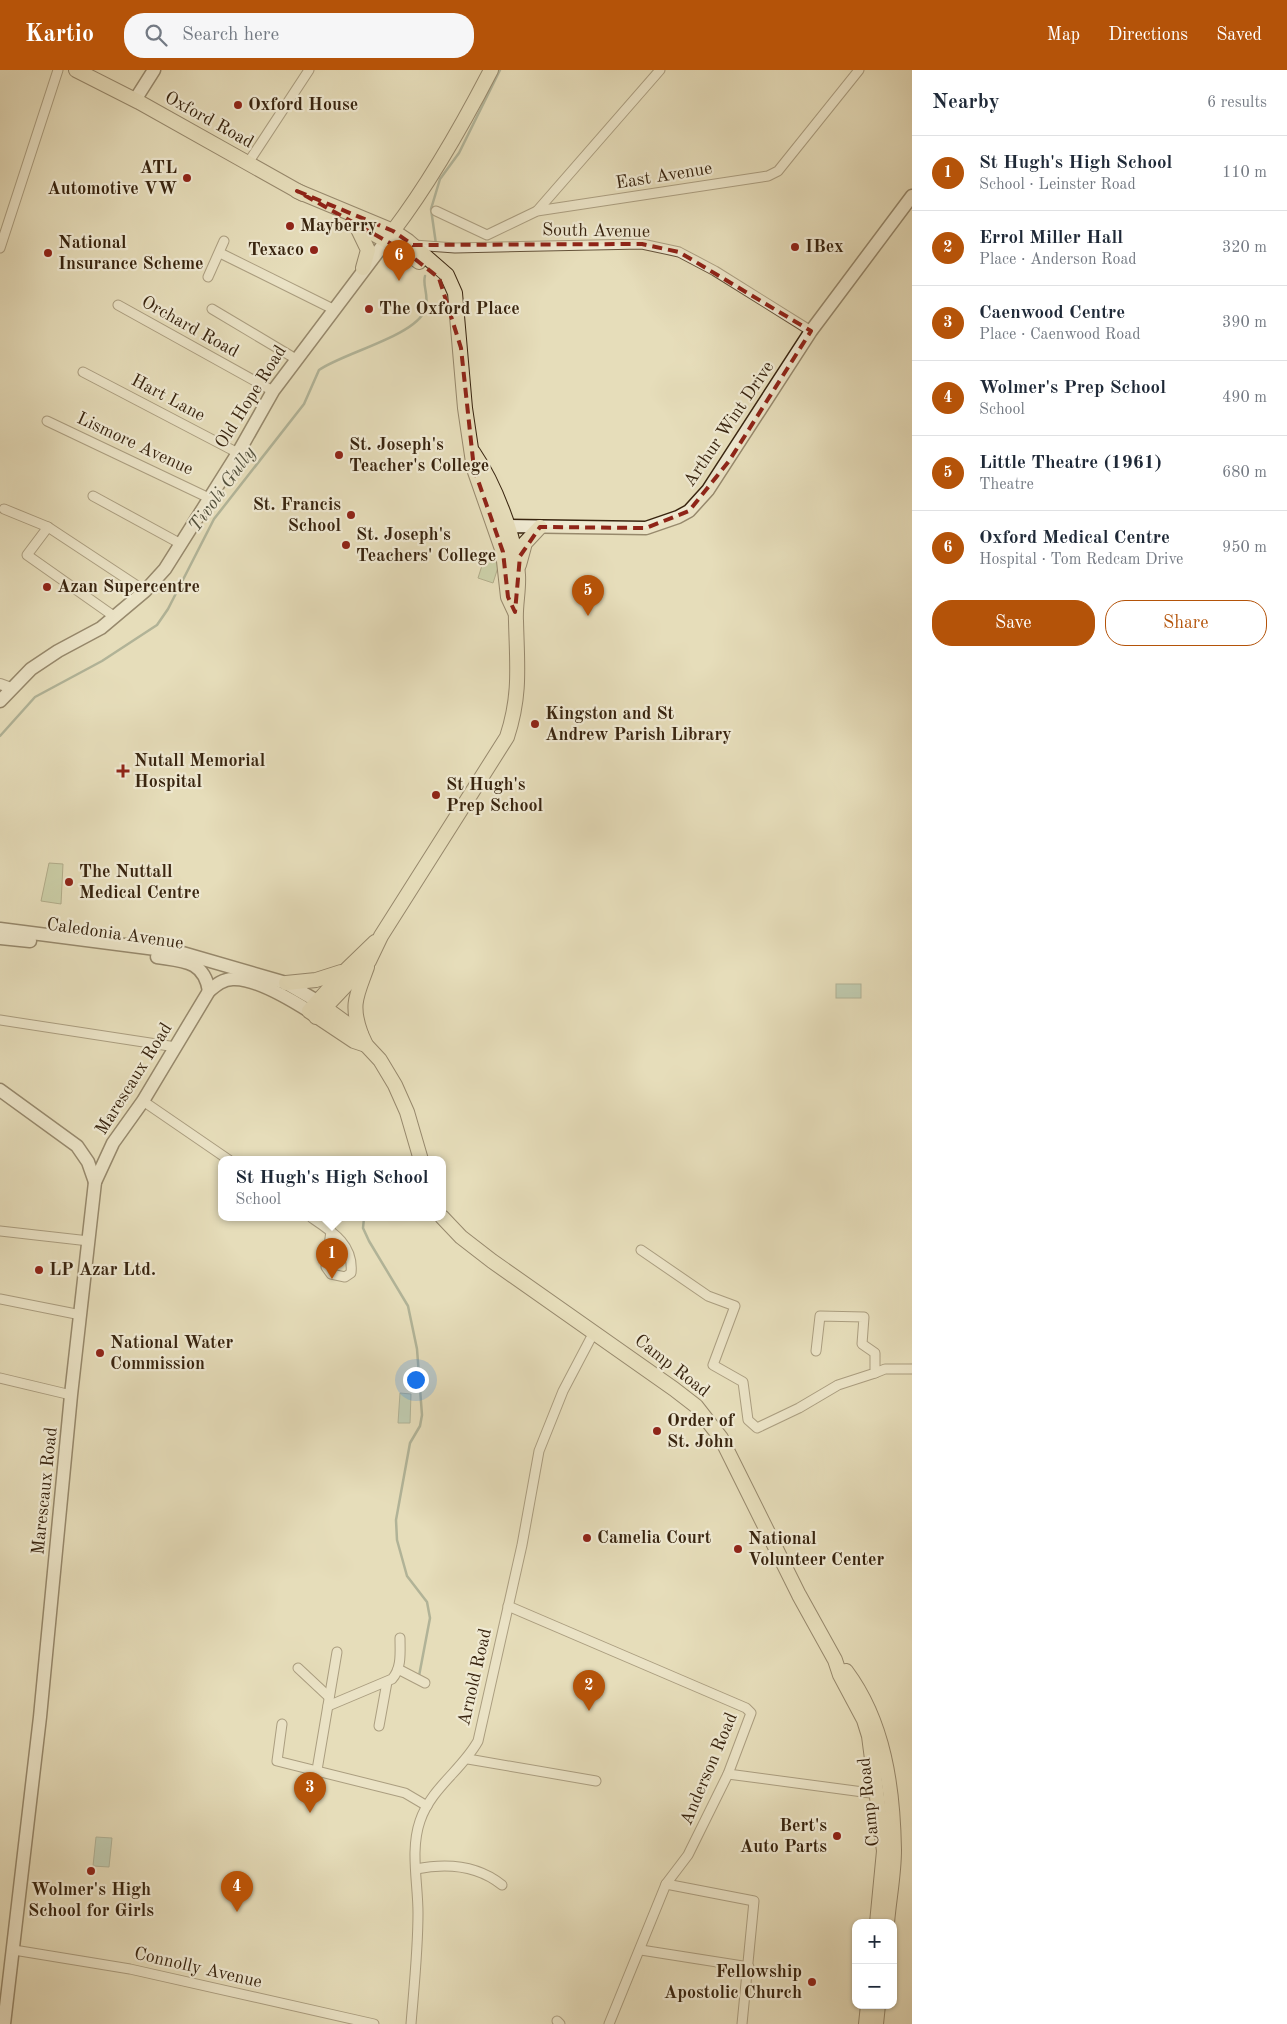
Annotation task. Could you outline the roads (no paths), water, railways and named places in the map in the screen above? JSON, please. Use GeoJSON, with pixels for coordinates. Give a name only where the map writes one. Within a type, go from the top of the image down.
{"type":"FeatureCollection","features":[{"type":"Feature","properties":{"kind":"main road","name":"Oxford Road"},"geometry":{"type":"LineString","coordinates":[[76,70],[135,100],[356,224],[389,236]]}},
{"type":"Feature","properties":{"kind":"main road"},"geometry":{"type":"LineString","coordinates":[[135,100],[154,70]]}},
{"type":"Feature","properties":{"kind":"main road","name":"Old Hope Road"},"geometry":{"type":"LineString","coordinates":[[0,701],[5,686],[58,651],[85,638],[115,617],[146,591],[165,569],[238,453],[273,391],[332,309],[413,204],[456,138],[491,70]]}},
{"type":"Feature","properties":{"kind":"main road","name":"Oxford Road"},"geometry":{"type":"LineString","coordinates":[[296,191],[389,236]]}},
{"type":"Feature","properties":{"kind":"main road","name":"Arthur Wint Drive"},"geometry":{"type":"LineString","coordinates":[[502,528],[646,528],[678,518],[690,510],[708,490],[729,461],[811,331],[912,196]]}},
{"type":"Feature","properties":{"kind":"main road"},"geometry":{"type":"LineString","coordinates":[[413,204],[407,225],[408,236],[413,245],[446,275],[455,293],[465,408],[474,469],[502,528],[518,572]]}},
{"type":"Feature","properties":{"kind":"main road"},"geometry":{"type":"LineString","coordinates":[[356,224],[368,250],[363,268]]}},
{"type":"Feature","properties":{"kind":"main road"},"geometry":{"type":"LineString","coordinates":[[389,236],[413,245]]}},
{"type":"Feature","properties":{"kind":"main road"},"geometry":{"type":"LineString","coordinates":[[389,236],[439,278],[447,296],[460,348]]}},
{"type":"Feature","properties":{"kind":"main road"},"geometry":{"type":"LineString","coordinates":[[363,1040],[354,1014],[354,1002],[369,962],[382,936],[507,737],[518,699],[515,612],[519,596],[518,572],[520,556],[525,544],[540,527]]}},
{"type":"Feature","properties":{"kind":"main road"},"geometry":{"type":"LineString","coordinates":[[502,528],[508,597],[515,612]]}},
{"type":"Feature","properties":{"kind":"main road","name":"Caledonia Avenue"},"geometry":{"type":"LineString","coordinates":[[0,929],[179,952],[286,984],[316,1009]]}},
{"type":"Feature","properties":{"kind":"main road"},"geometry":{"type":"LineString","coordinates":[[316,1009],[345,970],[382,936]]}},
{"type":"Feature","properties":{"kind":"main road","name":"Caledonia Avenue"},"geometry":{"type":"LineString","coordinates":[[0,938],[159,957],[190,963],[203,972],[209,991]]}},
{"type":"Feature","properties":{"kind":"main road"},"geometry":{"type":"LineString","coordinates":[[316,1009],[369,962]]}},
{"type":"Feature","properties":{"kind":"main road"},"geometry":{"type":"LineString","coordinates":[[286,984],[329,978],[345,970]]}},
{"type":"Feature","properties":{"kind":"main road"},"geometry":{"type":"LineString","coordinates":[[209,991],[224,980],[244,980],[316,1009],[363,1040],[380,1060],[395,1086],[407,1112],[420,1156]]}},
{"type":"Feature","properties":{"kind":"main road","name":"Marescaux Road"},"geometry":{"type":"LineString","coordinates":[[4,2024],[14,1950],[71,1395],[95,1182],[113,1143],[143,1101],[209,991]]}},
{"type":"Feature","properties":{"kind":"main road"},"geometry":{"type":"LineString","coordinates":[[0,1090],[77,1146],[89,1152],[96,1153],[113,1143]]}},
{"type":"Feature","properties":{"kind":"main road"},"geometry":{"type":"LineString","coordinates":[[77,1146],[88,1162],[95,1182]]}},
{"type":"Feature","properties":{"kind":"main road","name":"Camp Road"},"geometry":{"type":"LineString","coordinates":[[446,1220],[462,1237],[492,1261],[619,1349],[696,1406],[721,1438],[864,1720],[869,1736],[878,1794],[884,1851],[877,1919]]}},
{"type":"Feature","properties":{"kind":"main road","name":"Camp Road"},"geometry":{"type":"LineString","coordinates":[[835,1660],[847,1671],[860,1691],[871,1713],[882,1745],[890,1796],[894,1851],[887,1919]]}},
{"type":"Feature","properties":{"kind":"main road"},"geometry":{"type":"LineString","coordinates":[[866,2024],[868,2009]]}},
{"type":"Feature","properties":{"kind":"main road"},"geometry":{"type":"LineString","coordinates":[[876,2024],[878,2009]]}},
{"type":"Feature","properties":{"kind":"street"},"geometry":{"type":"LineString","coordinates":[[0,248],[58,70]]}},
{"type":"Feature","properties":{"kind":"street"},"geometry":{"type":"LineString","coordinates":[[248,164],[309,70]]}},
{"type":"Feature","properties":{"kind":"street"},"geometry":{"type":"LineString","coordinates":[[537,211],[660,70]]}},
{"type":"Feature","properties":{"kind":"street","name":"East Avenue"},"geometry":{"type":"LineString","coordinates":[[436,210],[487,236],[537,211],[773,174],[859,70]]}},
{"type":"Feature","properties":{"kind":"street"},"geometry":{"type":"LineString","coordinates":[[208,277],[224,241]]}},
{"type":"Feature","properties":{"kind":"street","name":"South Avenue"},"geometry":{"type":"LineString","coordinates":[[413,245],[479,247],[642,244],[679,252],[715,271],[811,331]]}},
{"type":"Feature","properties":{"kind":"street"},"geometry":{"type":"LineString","coordinates":[[220,253],[332,309]]}},
{"type":"Feature","properties":{"kind":"street","name":"Orchard Road"},"geometry":{"type":"LineString","coordinates":[[118,305],[273,391]]}},
{"type":"Feature","properties":{"kind":"street"},"geometry":{"type":"LineString","coordinates":[[212,309],[296,359]]}},
{"type":"Feature","properties":{"kind":"street","name":"Hart Lane"},"geometry":{"type":"LineString","coordinates":[[83,372],[238,453]]}},
{"type":"Feature","properties":{"kind":"street","name":"Lismore Avenue"},"geometry":{"type":"LineString","coordinates":[[47,421],[209,498]]}},
{"type":"Feature","properties":{"kind":"street"},"geometry":{"type":"LineString","coordinates":[[93,496],[181,544]]}},
{"type":"Feature","properties":{"kind":"street"},"geometry":{"type":"LineString","coordinates":[[4,509],[48,527],[146,591]]}},
{"type":"Feature","properties":{"kind":"street"},"geometry":{"type":"LineString","coordinates":[[48,527],[27,555],[115,617]]}},
{"type":"Feature","properties":{"kind":"street"},"geometry":{"type":"LineString","coordinates":[[0,1020],[176,1047]]}},
{"type":"Feature","properties":{"kind":"street"},"geometry":{"type":"LineString","coordinates":[[143,1101],[223,1156]]}},
{"type":"Feature","properties":{"kind":"street"},"geometry":{"type":"LineString","coordinates":[[316,1221],[331,1231],[343,1241],[350,1255],[351,1273],[345,1277],[331,1274],[326,1267],[331,1231]]}},
{"type":"Feature","properties":{"kind":"street"},"geometry":{"type":"LineString","coordinates":[[0,1231],[89,1241]]}},
{"type":"Feature","properties":{"kind":"street"},"geometry":{"type":"LineString","coordinates":[[641,1250],[708,1296],[735,1306],[713,1365],[743,1382],[748,1420],[757,1428],[799,1408],[838,1385],[885,1369],[912,1369]]}},
{"type":"Feature","properties":{"kind":"street"},"geometry":{"type":"LineString","coordinates":[[0,1299],[81,1315]]}},
{"type":"Feature","properties":{"kind":"street"},"geometry":{"type":"LineString","coordinates":[[816,1351],[820,1316],[864,1317],[862,1344],[875,1353],[875,1373]]}},
{"type":"Feature","properties":{"kind":"street","name":"Arnold Road"},"geometry":{"type":"LineString","coordinates":[[411,2024],[418,1914],[416,1844],[420,1822],[427,1806],[444,1782],[468,1759],[478,1741],[540,1451],[563,1391],[594,1332]]}},
{"type":"Feature","properties":{"kind":"street"},"geometry":{"type":"LineString","coordinates":[[0,1378],[71,1395]]}},
{"type":"Feature","properties":{"kind":"street","name":"Anderson Road"},"geometry":{"type":"LineString","coordinates":[[508,1606],[748,1709],[751,1717],[728,1774],[688,1855],[666,1884],[641,1950],[609,2024]]}},
{"type":"Feature","properties":{"kind":"street"},"geometry":{"type":"LineString","coordinates":[[329,1701],[387,1682],[397,1674],[400,1638]]}},
{"type":"Feature","properties":{"kind":"street"},"geometry":{"type":"LineString","coordinates":[[317,1770],[337,1652]]}},
{"type":"Feature","properties":{"kind":"street"},"geometry":{"type":"LineString","coordinates":[[298,1668],[329,1701]]}},
{"type":"Feature","properties":{"kind":"street"},"geometry":{"type":"LineString","coordinates":[[398,1669],[425,1683]]}},
{"type":"Feature","properties":{"kind":"street"},"geometry":{"type":"LineString","coordinates":[[379,1726],[387,1682]]}},
{"type":"Feature","properties":{"kind":"street"},"geometry":{"type":"LineString","coordinates":[[282,1724],[277,1761],[406,1793],[427,1806]]}},
{"type":"Feature","properties":{"kind":"street"},"geometry":{"type":"LineString","coordinates":[[468,1759],[596,1780]]}},
{"type":"Feature","properties":{"kind":"street"},"geometry":{"type":"LineString","coordinates":[[728,1774],[878,1794]]}},
{"type":"Feature","properties":{"kind":"street"},"geometry":{"type":"LineString","coordinates":[[416,1869],[452,1865],[490,1876],[502,1885]]}},
{"type":"Feature","properties":{"kind":"street"},"geometry":{"type":"LineString","coordinates":[[666,1884],[754,1902],[742,2024]]}},
{"type":"Feature","properties":{"kind":"street","name":"Connolly Avenue"},"geometry":{"type":"LineString","coordinates":[[14,1950],[130,1969],[374,2024]]}},
{"type":"Feature","properties":{"kind":"street"},"geometry":{"type":"LineString","coordinates":[[641,1950],[749,1967]]}},
{"type":"Feature","properties":{"kind":"street"},"geometry":{"type":"LineString","coordinates":[[609,2024],[615,2024]]}},
{"type":"Feature","properties":{"kind":"waterway","name":"Tivoli Gully"},"geometry":{"type":"LineString","coordinates":[[436,244],[431,209],[440,179],[459,153],[500,70]]}},
{"type":"Feature","properties":{"kind":"waterway","name":"Tivoli Gully"},"geometry":{"type":"LineString","coordinates":[[0,736],[35,697],[102,661],[157,625],[168,609],[214,519],[304,404],[319,370],[393,336],[408,328],[419,319],[426,305],[425,276]]}},
{"type":"Feature","properties":{"kind":"waterway"},"geometry":{"type":"LineString","coordinates":[[364,1221],[363,1228],[369,1241],[408,1306],[417,1349],[422,1415],[420,1426],[410,1443],[396,1520],[397,1540],[407,1576],[427,1602],[430,1618],[419,1676]]}},
{"type":"Feature","properties":{"kind":"place","name":"Oxford House"},"geometry":{"type":"Point","coordinates":[238,105]}},
{"type":"Feature","properties":{"kind":"place","name":"ATL Automotive VW"},"geometry":{"type":"Point","coordinates":[187,178]}},
{"type":"Feature","properties":{"kind":"place","name":"Mayberry"},"geometry":{"type":"Point","coordinates":[290,226]}},
{"type":"Feature","properties":{"kind":"place","name":"IBex"},"geometry":{"type":"Point","coordinates":[795,247]}},
{"type":"Feature","properties":{"kind":"place","name":"Texaco"},"geometry":{"type":"Point","coordinates":[314,250]}},
{"type":"Feature","properties":{"kind":"place","name":"National Insurance Scheme"},"geometry":{"type":"Point","coordinates":[48,253]}},
{"type":"Feature","properties":{"kind":"place","name":"Oxford Medical Centre"},"geometry":{"type":"Point","coordinates":[399,281]}},
{"type":"Feature","properties":{"kind":"place","name":"The Oxford Place"},"geometry":{"type":"Point","coordinates":[369,309]}},
{"type":"Feature","properties":{"kind":"place","name":"St. Joseph's Teacher's College"},"geometry":{"type":"Point","coordinates":[339,455]}},
{"type":"Feature","properties":{"kind":"place","name":"St. Francis School"},"geometry":{"type":"Point","coordinates":[351,515]}},
{"type":"Feature","properties":{"kind":"place","name":"St. Joseph's Teachers' College"},"geometry":{"type":"Point","coordinates":[346,545]}},
{"type":"Feature","properties":{"kind":"place","name":"Azan Supercentre"},"geometry":{"type":"Point","coordinates":[47,587]}},
{"type":"Feature","properties":{"kind":"place","name":"Little Theatre (1961)"},"geometry":{"type":"Point","coordinates":[588,616]}},
{"type":"Feature","properties":{"kind":"place","name":"Kingston and St Andrew Parish Library"},"geometry":{"type":"Point","coordinates":[535,724]}},
{"type":"Feature","properties":{"kind":"place","name":"Nutall Memorial Hospital"},"geometry":{"type":"Point","coordinates":[123,771]}},
{"type":"Feature","properties":{"kind":"place","name":"St Hugh's Prep School"},"geometry":{"type":"Point","coordinates":[436,795]}},
{"type":"Feature","properties":{"kind":"place","name":"The Nuttall Medical Centre"},"geometry":{"type":"Point","coordinates":[69,882]}},
{"type":"Feature","properties":{"kind":"place","name":"LP Azar Ltd."},"geometry":{"type":"Point","coordinates":[39,1270]}},
{"type":"Feature","properties":{"kind":"place","name":"St Hugh's High School"},"geometry":{"type":"Point","coordinates":[332,1279]}},
{"type":"Feature","properties":{"kind":"place","name":"National Water Commission"},"geometry":{"type":"Point","coordinates":[100,1353]}},
{"type":"Feature","properties":{"kind":"place","name":"Order of St. John"},"geometry":{"type":"Point","coordinates":[657,1431]}},
{"type":"Feature","properties":{"kind":"place","name":"Camelia Court"},"geometry":{"type":"Point","coordinates":[587,1538]}},
{"type":"Feature","properties":{"kind":"place","name":"National Volunteer Center"},"geometry":{"type":"Point","coordinates":[738,1549]}},
{"type":"Feature","properties":{"kind":"place","name":"Errol Miller Hall"},"geometry":{"type":"Point","coordinates":[589,1711]}},
{"type":"Feature","properties":{"kind":"place","name":"Caenwood Centre"},"geometry":{"type":"Point","coordinates":[310,1813]}},
{"type":"Feature","properties":{"kind":"place","name":"Bert's Auto Parts"},"geometry":{"type":"Point","coordinates":[837,1836]}},
{"type":"Feature","properties":{"kind":"place","name":"Wolmer's High School for Girls"},"geometry":{"type":"Point","coordinates":[91,1871]}},
{"type":"Feature","properties":{"kind":"place","name":"Wolmer's Prep School"},"geometry":{"type":"Point","coordinates":[237,1912]}},
{"type":"Feature","properties":{"kind":"place","name":"Fellowship Apostolic Church"},"geometry":{"type":"Point","coordinates":[812,1982]}}]}
